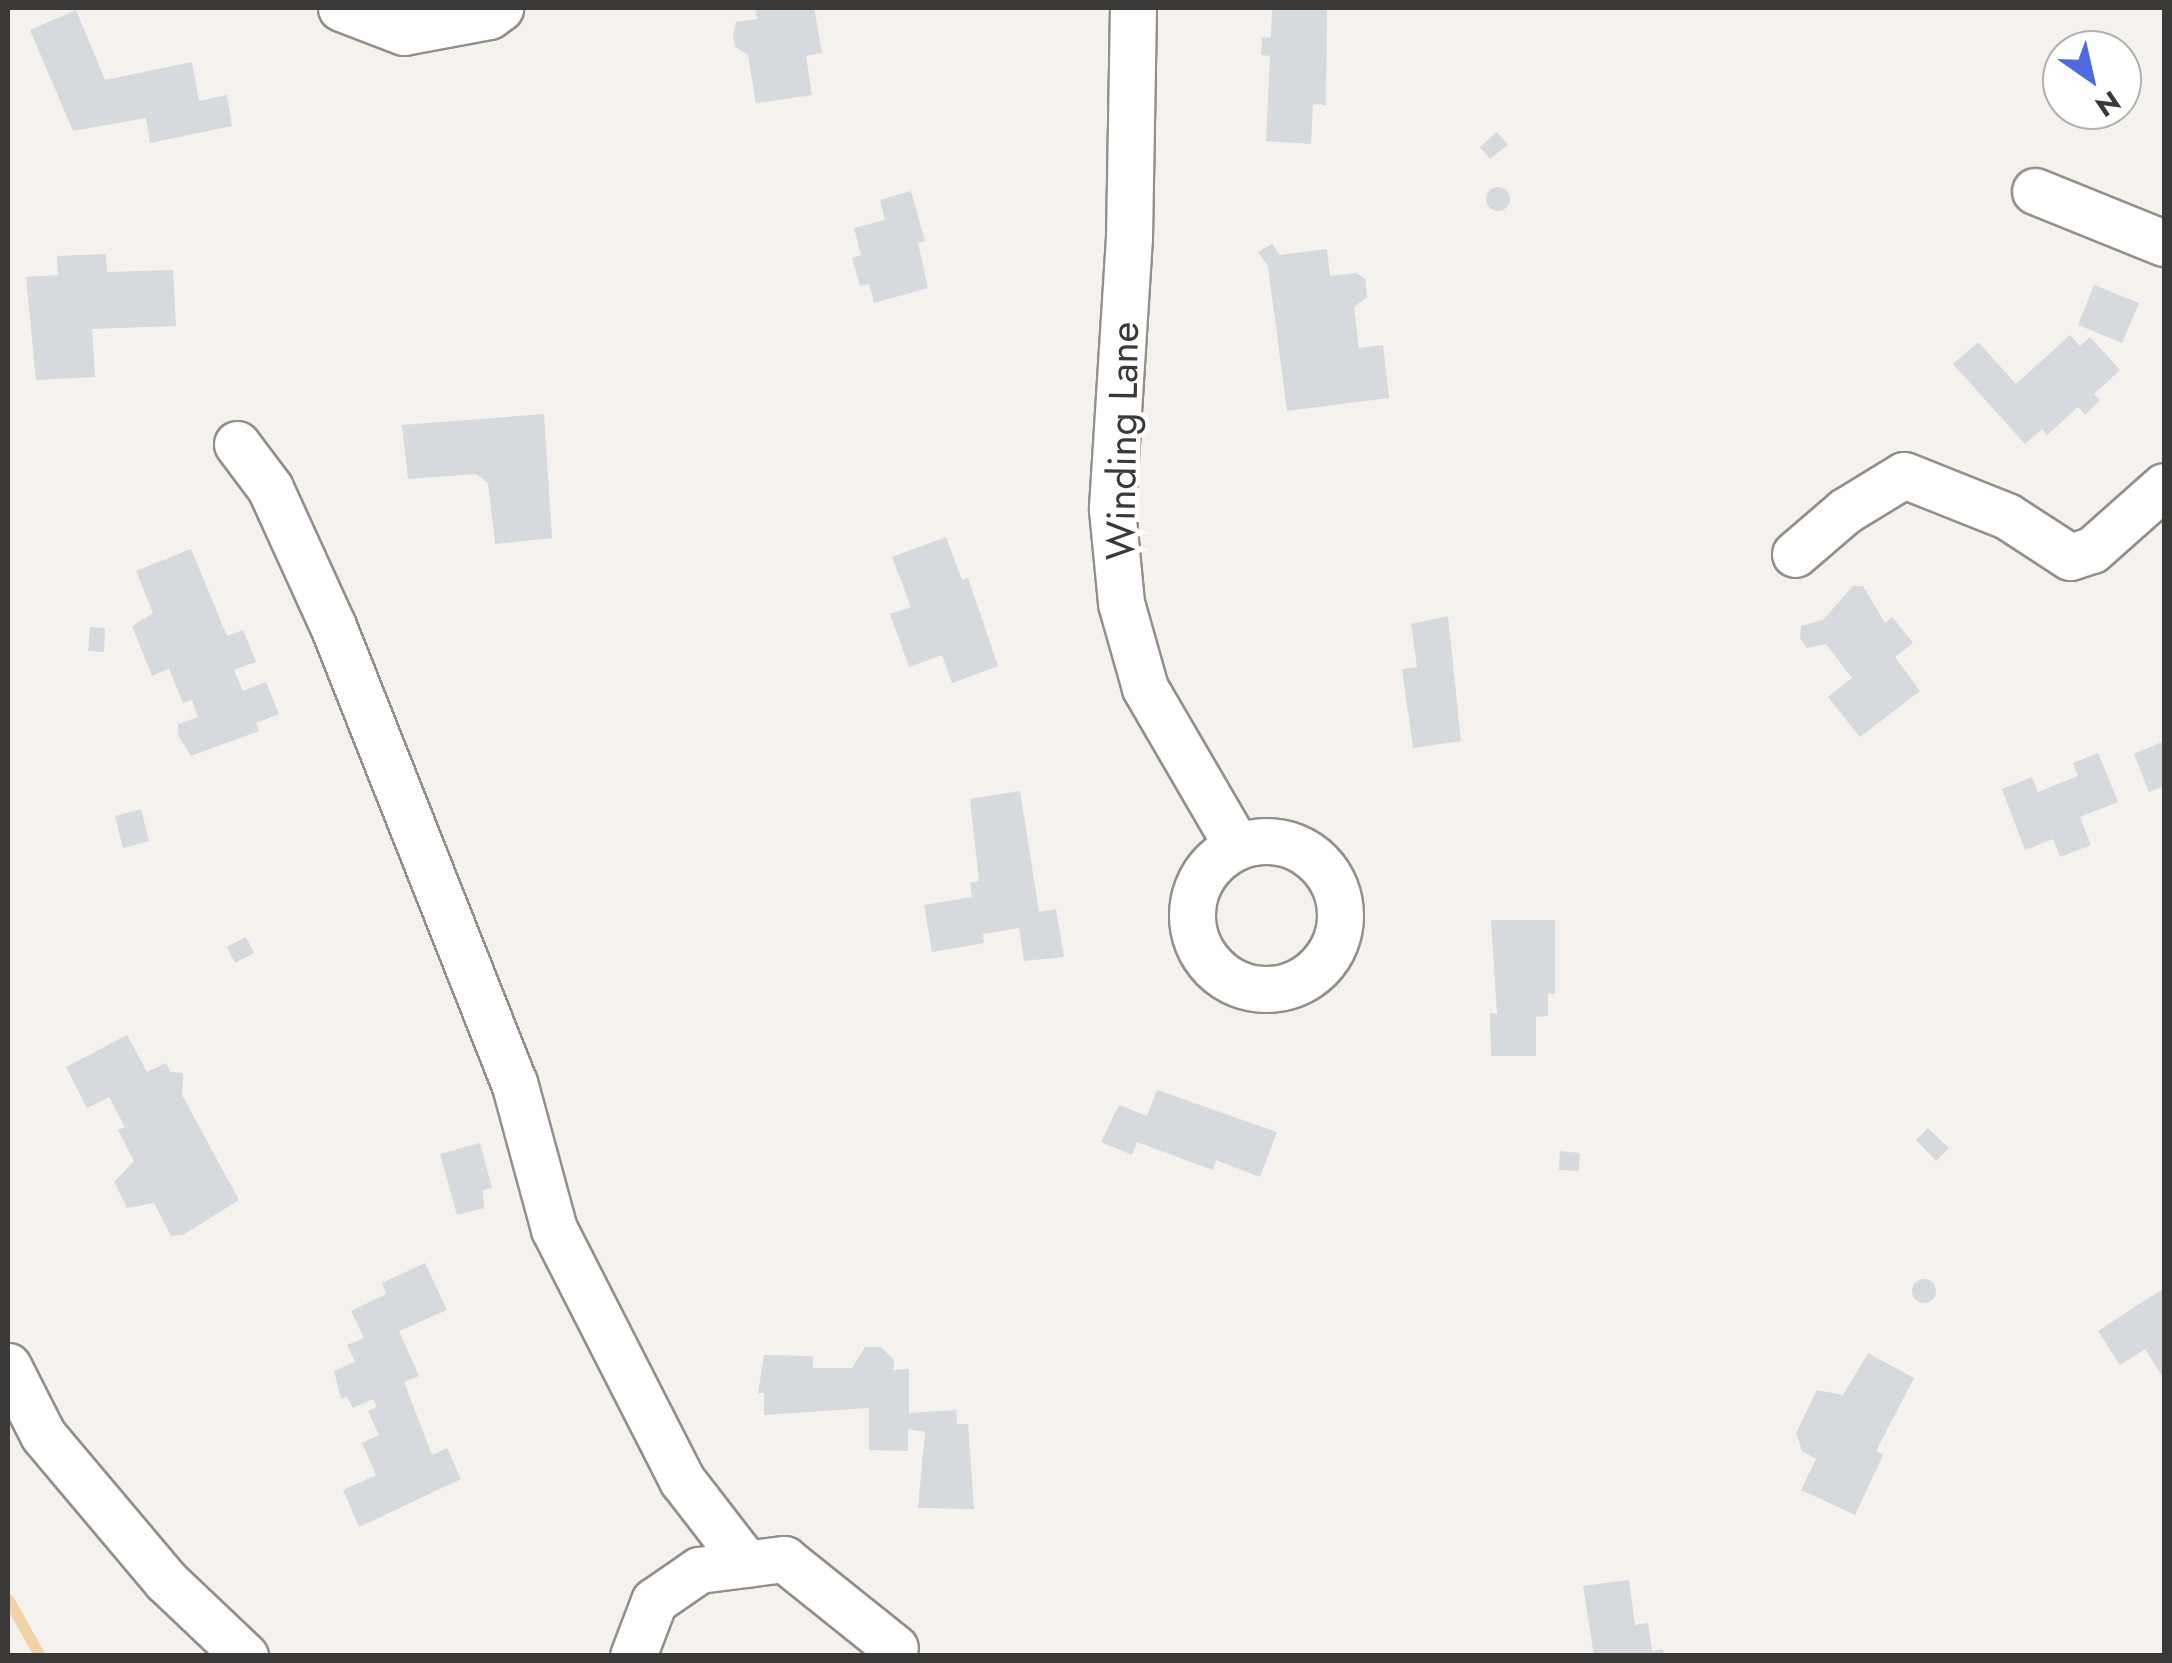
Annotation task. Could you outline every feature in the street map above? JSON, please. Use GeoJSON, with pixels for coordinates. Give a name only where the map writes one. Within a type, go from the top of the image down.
{"type":"FeatureCollection","features":[{"type":"Feature","properties":{"kind":"street"},"geometry":{"type":"LineString","coordinates":[[340,8],[404,32],[489,16],[500,8]]}},
{"type":"Feature","properties":{"kind":"street","name":"Winding Lane"},"geometry":{"type":"LineString","coordinates":[[1133,8],[1130,237],[1112,508],[1122,603],[1145,688],[1237,846]]}},
{"type":"Feature","properties":{"kind":"street"},"geometry":{"type":"LineString","coordinates":[[2035,191],[2164,243]]}},
{"type":"Feature","properties":{"kind":"street"},"geometry":{"type":"LineString","coordinates":[[237,444],[270,488],[333,626],[514,1082],[554,1228],[682,1480],[747,1564]]}},
{"type":"Feature","properties":{"kind":"street"},"geometry":{"type":"LineString","coordinates":[[1795,554],[1845,511],[1904,475],[2006,516],[2070,557],[2092,550],[2164,486]]}},
{"type":"Feature","properties":{"kind":"street"},"geometry":{"type":"LineString","coordinates":[[8,1366],[43,1434],[166,1581],[245,1656]]}},
{"type":"Feature","properties":{"kind":"street"},"geometry":{"type":"LineString","coordinates":[[633,1656],[654,1600],[699,1570],[784,1559],[894,1648]]}},
{"type":"Feature","properties":{"kind":"building"},"geometry":{"type":"Polygon","coordinates":[[[755,8],[814,8],[822,53],[806,56],[812,95],[756,103],[748,55],[735,47],[733,35],[736,22],[757,19],[755,8]]]}},
{"type":"Feature","properties":{"kind":"building"},"geometry":{"type":"Polygon","coordinates":[[[1272,8],[1327,8],[1326,105],[1313,104],[1311,144],[1266,141],[1270,56],[1261,55],[1262,37],[1271,38],[1272,8]]]}},
{"type":"Feature","properties":{"kind":"building"},"geometry":{"type":"Polygon","coordinates":[[[76,10],[105,80],[192,62],[199,101],[227,95],[232,126],[150,143],[146,118],[73,131],[30,30],[76,10]]]}},
{"type":"Feature","properties":{"kind":"building"},"geometry":{"type":"Polygon","coordinates":[[[1497,132],[1508,145],[1490,159],[1480,147],[1497,132]]]}},
{"type":"Feature","properties":{"kind":"building"},"geometry":{"type":"Polygon","coordinates":[[[1498,187],[1507,190],[1507,208],[1498,211],[1489,208],[1486,199],[1489,190],[1498,187]]]}},
{"type":"Feature","properties":{"kind":"building"},"geometry":{"type":"Polygon","coordinates":[[[911,191],[925,241],[918,243],[928,288],[874,303],[869,284],[860,286],[852,258],[861,255],[854,228],[885,220],[880,200],[911,191]]]}},
{"type":"Feature","properties":{"kind":"building"},"geometry":{"type":"Polygon","coordinates":[[[1272,244],[1280,255],[1327,249],[1330,276],[1356,273],[1365,279],[1367,297],[1354,307],[1359,348],[1383,345],[1389,398],[1287,411],[1268,266],[1258,252],[1272,244]]]}},
{"type":"Feature","properties":{"kind":"building"},"geometry":{"type":"Polygon","coordinates":[[[106,254],[107,272],[173,270],[176,326],[92,329],[95,377],[36,380],[26,277],[58,275],[57,256],[106,254]]]}},
{"type":"Feature","properties":{"kind":"building"},"geometry":{"type":"Polygon","coordinates":[[[2094,285],[2139,303],[2122,343],[2078,325],[2094,285]]]}},
{"type":"Feature","properties":{"kind":"building"},"geometry":{"type":"Polygon","coordinates":[[[2070,335],[2080,346],[2090,337],[2120,370],[2094,394],[2100,400],[2085,415],[2078,407],[2047,435],[2042,429],[2025,444],[1953,364],[1978,342],[2016,384],[2070,335]]]}},
{"type":"Feature","properties":{"kind":"building"},"geometry":{"type":"Polygon","coordinates":[[[544,414],[552,538],[495,544],[488,483],[476,474],[408,479],[402,425],[544,414]]]}},
{"type":"Feature","properties":{"kind":"building"},"geometry":{"type":"Polygon","coordinates":[[[946,537],[962,580],[968,578],[998,666],[952,683],[942,655],[909,667],[890,614],[911,607],[892,557],[946,537]]]}},
{"type":"Feature","properties":{"kind":"building"},"geometry":{"type":"Polygon","coordinates":[[[191,549],[227,636],[243,630],[256,662],[234,670],[243,691],[266,682],[279,714],[256,723],[259,731],[191,756],[178,735],[178,724],[198,717],[192,700],[183,703],[169,669],[152,676],[132,626],[153,613],[136,571],[191,549]]]}},
{"type":"Feature","properties":{"kind":"building"},"geometry":{"type":"Polygon","coordinates":[[[1853,586],[1863,586],[1885,623],[1892,617],[1913,643],[1895,657],[1920,691],[1860,737],[1828,697],[1852,678],[1826,644],[1807,648],[1800,638],[1801,626],[1823,620],[1853,586]]]}},
{"type":"Feature","properties":{"kind":"building"},"geometry":{"type":"Polygon","coordinates":[[[1448,616],[1461,741],[1413,748],[1402,669],[1417,667],[1411,624],[1448,616]]]}},
{"type":"Feature","properties":{"kind":"building"},"geometry":{"type":"Polygon","coordinates":[[[90,627],[105,628],[104,652],[88,651],[90,627]]]}},
{"type":"Feature","properties":{"kind":"building"},"geometry":{"type":"Polygon","coordinates":[[[2164,741],[2164,786],[2149,792],[2134,754],[2164,741]]]}},
{"type":"Feature","properties":{"kind":"building"},"geometry":{"type":"Polygon","coordinates":[[[2098,753],[2118,802],[2080,817],[2091,845],[2060,857],[2053,839],[2025,850],[2002,789],[2032,777],[2038,792],[2078,776],[2073,763],[2098,753]]]}},
{"type":"Feature","properties":{"kind":"building"},"geometry":{"type":"Polygon","coordinates":[[[1020,791],[1039,912],[1056,909],[1064,957],[1024,961],[1019,928],[983,934],[984,943],[932,952],[924,905],[972,897],[970,883],[979,881],[970,799],[1020,791]]]}},
{"type":"Feature","properties":{"kind":"building"},"geometry":{"type":"Polygon","coordinates":[[[141,809],[149,841],[123,848],[115,816],[141,809]]]}},
{"type":"Feature","properties":{"kind":"building"},"geometry":{"type":"Polygon","coordinates":[[[1491,920],[1555,920],[1555,994],[1548,993],[1548,1016],[1536,1017],[1536,1056],[1491,1056],[1490,1013],[1497,1014],[1491,920]]]}},
{"type":"Feature","properties":{"kind":"building"},"geometry":{"type":"Polygon","coordinates":[[[246,937],[254,953],[235,963],[227,947],[246,937]]]}},
{"type":"Feature","properties":{"kind":"building"},"geometry":{"type":"Polygon","coordinates":[[[127,1035],[147,1072],[166,1063],[170,1072],[183,1073],[182,1095],[239,1200],[183,1235],[171,1236],[154,1203],[127,1208],[114,1182],[134,1161],[118,1130],[125,1127],[109,1097],[87,1108],[66,1067],[127,1035]]]}},
{"type":"Feature","properties":{"kind":"building"},"geometry":{"type":"Polygon","coordinates":[[[1157,1090],[1277,1132],[1260,1177],[1216,1160],[1213,1170],[1137,1142],[1132,1155],[1101,1142],[1119,1105],[1147,1116],[1157,1090]]]}},
{"type":"Feature","properties":{"kind":"building"},"geometry":{"type":"Polygon","coordinates":[[[1928,1128],[1949,1148],[1936,1161],[1916,1140],[1928,1128]]]}},
{"type":"Feature","properties":{"kind":"building"},"geometry":{"type":"Polygon","coordinates":[[[480,1143],[492,1188],[483,1190],[484,1208],[457,1215],[440,1154],[480,1143]]]}},
{"type":"Feature","properties":{"kind":"building"},"geometry":{"type":"Polygon","coordinates":[[[1560,1151],[1580,1153],[1579,1171],[1559,1170],[1560,1151]]]}},
{"type":"Feature","properties":{"kind":"building"},"geometry":{"type":"Polygon","coordinates":[[[425,1263],[447,1310],[399,1331],[419,1376],[404,1382],[432,1455],[447,1448],[461,1479],[359,1527],[343,1490],[376,1475],[362,1443],[379,1435],[368,1411],[377,1407],[373,1399],[353,1408],[347,1397],[341,1399],[334,1371],[355,1362],[347,1345],[364,1338],[351,1311],[386,1294],[382,1283],[425,1263]]]}},
{"type":"Feature","properties":{"kind":"building"},"geometry":{"type":"Polygon","coordinates":[[[1924,1279],[1936,1291],[1924,1303],[1912,1291],[1924,1279]]]}},
{"type":"Feature","properties":{"kind":"building"},"geometry":{"type":"Polygon","coordinates":[[[2164,1288],[2164,1379],[2145,1349],[2120,1365],[2098,1331],[2164,1288]]]}},
{"type":"Feature","properties":{"kind":"building"},"geometry":{"type":"Polygon","coordinates":[[[865,1347],[881,1347],[894,1360],[893,1370],[909,1369],[909,1413],[956,1410],[957,1424],[968,1424],[974,1509],[918,1508],[925,1432],[908,1429],[908,1451],[869,1450],[869,1408],[764,1415],[764,1393],[758,1393],[764,1355],[813,1356],[813,1368],[852,1368],[865,1347]]]}},
{"type":"Feature","properties":{"kind":"building"},"geometry":{"type":"Polygon","coordinates":[[[1868,1353],[1914,1378],[1876,1451],[1883,1455],[1855,1515],[1801,1490],[1816,1459],[1802,1451],[1796,1433],[1817,1390],[1843,1395],[1868,1353]]]}},
{"type":"Feature","properties":{"kind":"building"},"geometry":{"type":"Polygon","coordinates":[[[1629,1580],[1635,1625],[1648,1623],[1652,1651],[1663,1649],[1664,1656],[1594,1656],[1583,1586],[1629,1580]]]}},
{"type":"Feature","properties":{"kind":"waterway"},"geometry":{"type":"LineString","coordinates":[[8,1599],[40,1656]]}}]}
